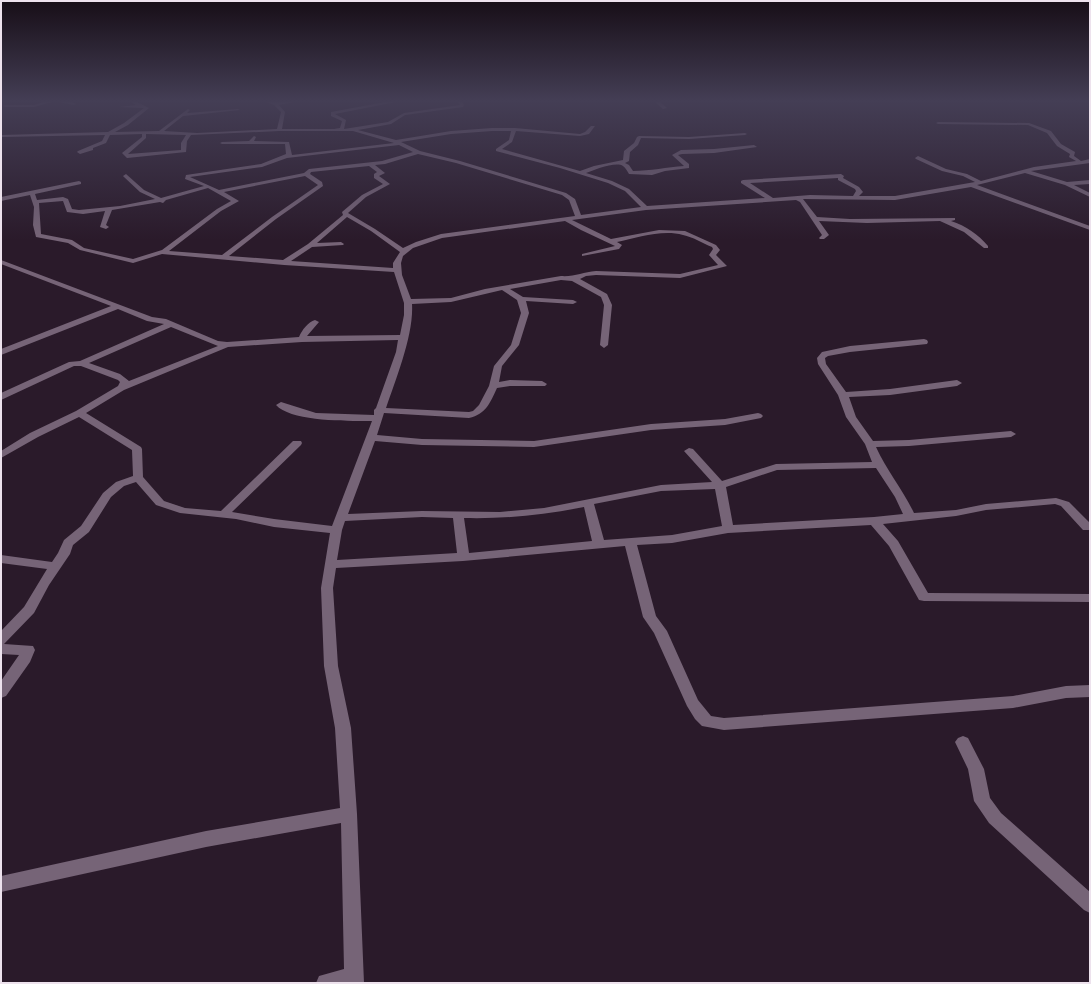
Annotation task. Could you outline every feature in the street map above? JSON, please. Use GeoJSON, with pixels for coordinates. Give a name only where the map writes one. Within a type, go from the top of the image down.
{"type":"FeatureCollection","features":[{"type":"Feature","properties":{"kind":"street"},"geometry":{"type":"LineString","coordinates":[[80,152],[91,149],[87,149],[90,148]]}},
{"type":"Feature","properties":{"kind":"street"},"geometry":{"type":"LineString","coordinates":[[132,148],[125,153],[127,156],[180,152],[184,151],[183,148]]}},
{"type":"Feature","properties":{"kind":"street"},"geometry":{"type":"LineString","coordinates":[[286,157],[289,155],[287,148]]}},
{"type":"Feature","properties":{"kind":"street"},"geometry":{"type":"LineString","coordinates":[[32,193],[37,207],[36,224],[38,236],[70,241],[82,250],[128,261],[139,260],[162,252],[219,210],[236,202],[204,184],[187,177],[262,165],[270,161],[286,157],[359,148]]}},
{"type":"Feature","properties":{"kind":"street"},"geometry":{"type":"LineString","coordinates":[[409,148],[418,152],[458,162],[564,194],[572,199],[579,217]]}},
{"type":"Feature","properties":{"kind":"street"},"geometry":{"type":"LineString","coordinates":[[502,148],[498,150],[580,172],[610,182],[627,190],[646,208]]}},
{"type":"Feature","properties":{"kind":"street"},"geometry":{"type":"LineString","coordinates":[[580,172],[608,164],[626,161],[627,151],[631,148]]}},
{"type":"Feature","properties":{"kind":"street"},"geometry":{"type":"LineString","coordinates":[[621,162],[627,166],[631,173],[652,173],[664,169],[687,167],[687,165],[675,154],[744,148]]}},
{"type":"Feature","properties":{"kind":"street"},"geometry":{"type":"LineString","coordinates":[[1062,148],[1073,153],[1071,156],[1080,162]]}},
{"type":"Feature","properties":{"kind":"street"},"geometry":{"type":"LineString","coordinates":[[217,192],[319,170],[383,163],[418,152]]}},
{"type":"Feature","properties":{"kind":"street"},"geometry":{"type":"LineString","coordinates":[[918,158],[944,170],[965,175],[981,182]]}},
{"type":"Feature","properties":{"kind":"street"},"geometry":{"type":"LineString","coordinates":[[326,983],[354,980],[349,814],[343,728],[331,666],[327,588],[339,524],[371,438],[400,352],[402,337],[408,316],[408,302],[397,270],[398,257],[403,251],[418,243],[440,236],[646,208],[797,198],[895,198],[970,185],[1025,172],[1090,161]]}},
{"type":"Feature","properties":{"kind":"street"},"geometry":{"type":"LineString","coordinates":[[284,262],[310,244],[346,215],[344,213],[364,196],[387,184],[376,177],[377,174],[382,173],[369,164]]}},
{"type":"Feature","properties":{"kind":"street"},"geometry":{"type":"LineString","coordinates":[[1025,172],[1067,184],[1090,195]]}},
{"type":"Feature","properties":{"kind":"street"},"geometry":{"type":"LineString","coordinates":[[224,257],[274,218],[321,185],[318,181],[306,174]]}},
{"type":"Feature","properties":{"kind":"street"},"geometry":{"type":"LineString","coordinates":[[126,176],[142,192],[163,201]]}},
{"type":"Feature","properties":{"kind":"street"},"geometry":{"type":"LineString","coordinates":[[771,200],[751,185],[743,182],[842,176],[840,179],[857,188],[860,192],[857,193],[855,198]]}},
{"type":"Feature","properties":{"kind":"street"},"geometry":{"type":"LineString","coordinates":[[1067,184],[1090,182]]}},
{"type":"Feature","properties":{"kind":"street"},"geometry":{"type":"LineString","coordinates":[[1,199],[79,183]]}},
{"type":"Feature","properties":{"kind":"street"},"geometry":{"type":"LineString","coordinates":[[970,185],[1090,228]]}},
{"type":"Feature","properties":{"kind":"street"},"geometry":{"type":"LineString","coordinates":[[34,202],[63,199],[66,200],[69,211],[76,212],[136,206],[163,201],[207,187]]}},
{"type":"Feature","properties":{"kind":"street"},"geometry":{"type":"LineString","coordinates":[[797,198],[802,201],[808,211],[816,219],[826,235],[822,238]]}},
{"type":"Feature","properties":{"kind":"street"},"geometry":{"type":"LineString","coordinates":[[106,227],[103,227],[103,225],[108,209]]}},
{"type":"Feature","properties":{"kind":"street"},"geometry":{"type":"LineString","coordinates":[[346,215],[373,230],[403,251]]}},
{"type":"Feature","properties":{"kind":"street"},"geometry":{"type":"LineString","coordinates":[[816,219],[889,221],[953,218]]}},
{"type":"Feature","properties":{"kind":"street"},"geometry":{"type":"LineString","coordinates":[[566,219],[583,229],[618,245],[618,248],[584,255],[590,258],[589,263],[592,272],[596,273]]}},
{"type":"Feature","properties":{"kind":"street"},"geometry":{"type":"LineString","coordinates":[[933,219],[950,222],[961,227],[979,239],[986,246]]}},
{"type":"Feature","properties":{"kind":"street"},"geometry":{"type":"LineString","coordinates":[[574,279],[584,274],[596,273],[680,276],[723,266],[712,255],[712,252],[717,250],[714,246],[684,233],[666,232],[611,241]]}},
{"type":"Feature","properties":{"kind":"street"},"geometry":{"type":"LineString","coordinates":[[310,244],[341,244]]}},
{"type":"Feature","properties":{"kind":"street"},"geometry":{"type":"LineString","coordinates":[[162,252],[397,270]]}},
{"type":"Feature","properties":{"kind":"street"},"geometry":{"type":"LineString","coordinates":[[1,262],[150,319],[163,321],[216,343],[227,345],[302,339],[402,337]]}},
{"type":"Feature","properties":{"kind":"street"},"geometry":{"type":"LineString","coordinates":[[408,302],[451,300],[484,291],[561,278],[574,279],[604,296],[608,305],[604,345]]}},
{"type":"Feature","properties":{"kind":"street"},"geometry":{"type":"LineString","coordinates":[[504,288],[521,299],[543,299],[554,302],[573,302]]}},
{"type":"Feature","properties":{"kind":"street"},"geometry":{"type":"LineString","coordinates":[[281,405],[291,410],[318,417],[378,414],[469,415],[476,413],[483,406],[494,386],[498,366],[516,345],[525,313],[521,299]]}},
{"type":"Feature","properties":{"kind":"street"},"geometry":{"type":"LineString","coordinates":[[1,352],[118,306]]}},
{"type":"Feature","properties":{"kind":"street"},"geometry":{"type":"LineString","coordinates":[[302,339],[306,331],[315,322]]}},
{"type":"Feature","properties":{"kind":"street"},"geometry":{"type":"LineString","coordinates":[[1,397],[72,364],[82,363],[170,325]]}},
{"type":"Feature","properties":{"kind":"street"},"geometry":{"type":"LineString","coordinates":[[910,516],[901,497],[879,465],[870,444],[851,417],[843,395],[822,364],[821,358],[825,354],[850,349],[924,342]]}},
{"type":"Feature","properties":{"kind":"street"},"geometry":{"type":"LineString","coordinates":[[1,455],[34,435],[79,413],[121,388],[227,345]]}},
{"type":"Feature","properties":{"kind":"street"},"geometry":{"type":"LineString","coordinates":[[82,363],[95,370],[114,374],[124,380],[125,382],[121,388]]}},
{"type":"Feature","properties":{"kind":"street"},"geometry":{"type":"LineString","coordinates":[[494,386],[510,383],[542,384]]}},
{"type":"Feature","properties":{"kind":"street"},"geometry":{"type":"LineString","coordinates":[[843,395],[890,392],[957,384]]}},
{"type":"Feature","properties":{"kind":"street"},"geometry":{"type":"LineString","coordinates":[[79,413],[137,449],[138,478],[160,503],[184,511],[339,524],[458,514],[500,514],[536,511],[661,488],[720,484],[776,467],[879,465]]}},
{"type":"Feature","properties":{"kind":"street"},"geometry":{"type":"LineString","coordinates":[[371,438],[422,442],[534,444],[651,427],[718,423],[758,416]]}},
{"type":"Feature","properties":{"kind":"street"},"geometry":{"type":"LineString","coordinates":[[870,444],[909,443],[1011,434]]}},
{"type":"Feature","properties":{"kind":"street"},"geometry":{"type":"LineString","coordinates":[[223,515],[297,443]]}},
{"type":"Feature","properties":{"kind":"street"},"geometry":{"type":"LineString","coordinates":[[689,451],[720,484],[728,529]]}},
{"type":"Feature","properties":{"kind":"street"},"geometry":{"type":"LineString","coordinates":[[1,640],[30,610],[35,598],[64,554],[68,543],[85,529],[107,495],[120,484],[138,478]]}},
{"type":"Feature","properties":{"kind":"street"},"geometry":{"type":"LineString","coordinates":[[331,564],[463,557],[599,544],[630,543],[672,539],[728,529],[874,522],[910,516],[956,514],[986,508],[1056,501],[1065,504],[1087,527]]}},
{"type":"Feature","properties":{"kind":"street"},"geometry":{"type":"LineString","coordinates":[[588,502],[599,544]]}},
{"type":"Feature","properties":{"kind":"street"},"geometry":{"type":"LineString","coordinates":[[458,514],[463,557]]}},
{"type":"Feature","properties":{"kind":"street"},"geometry":{"type":"LineString","coordinates":[[874,522],[894,544],[924,597],[1071,596],[1090,598]]}},
{"type":"Feature","properties":{"kind":"street"},"geometry":{"type":"LineString","coordinates":[[630,543],[650,617],[660,630],[692,702],[700,715],[707,722],[724,724],[1013,702],[1066,692],[1090,690]]}},
{"type":"Feature","properties":{"kind":"street"},"geometry":{"type":"LineString","coordinates":[[1,559],[5,558],[27,563],[55,566]]}},
{"type":"Feature","properties":{"kind":"street"},"geometry":{"type":"LineString","coordinates":[[1,648],[28,650],[25,658],[1,692]]}},
{"type":"Feature","properties":{"kind":"street"},"geometry":{"type":"LineString","coordinates":[[963,742],[976,769],[982,801],[995,818],[1090,904]]}},
{"type":"Feature","properties":{"kind":"street"},"geometry":{"type":"LineString","coordinates":[[1,884],[206,839],[349,814]]}}]}
